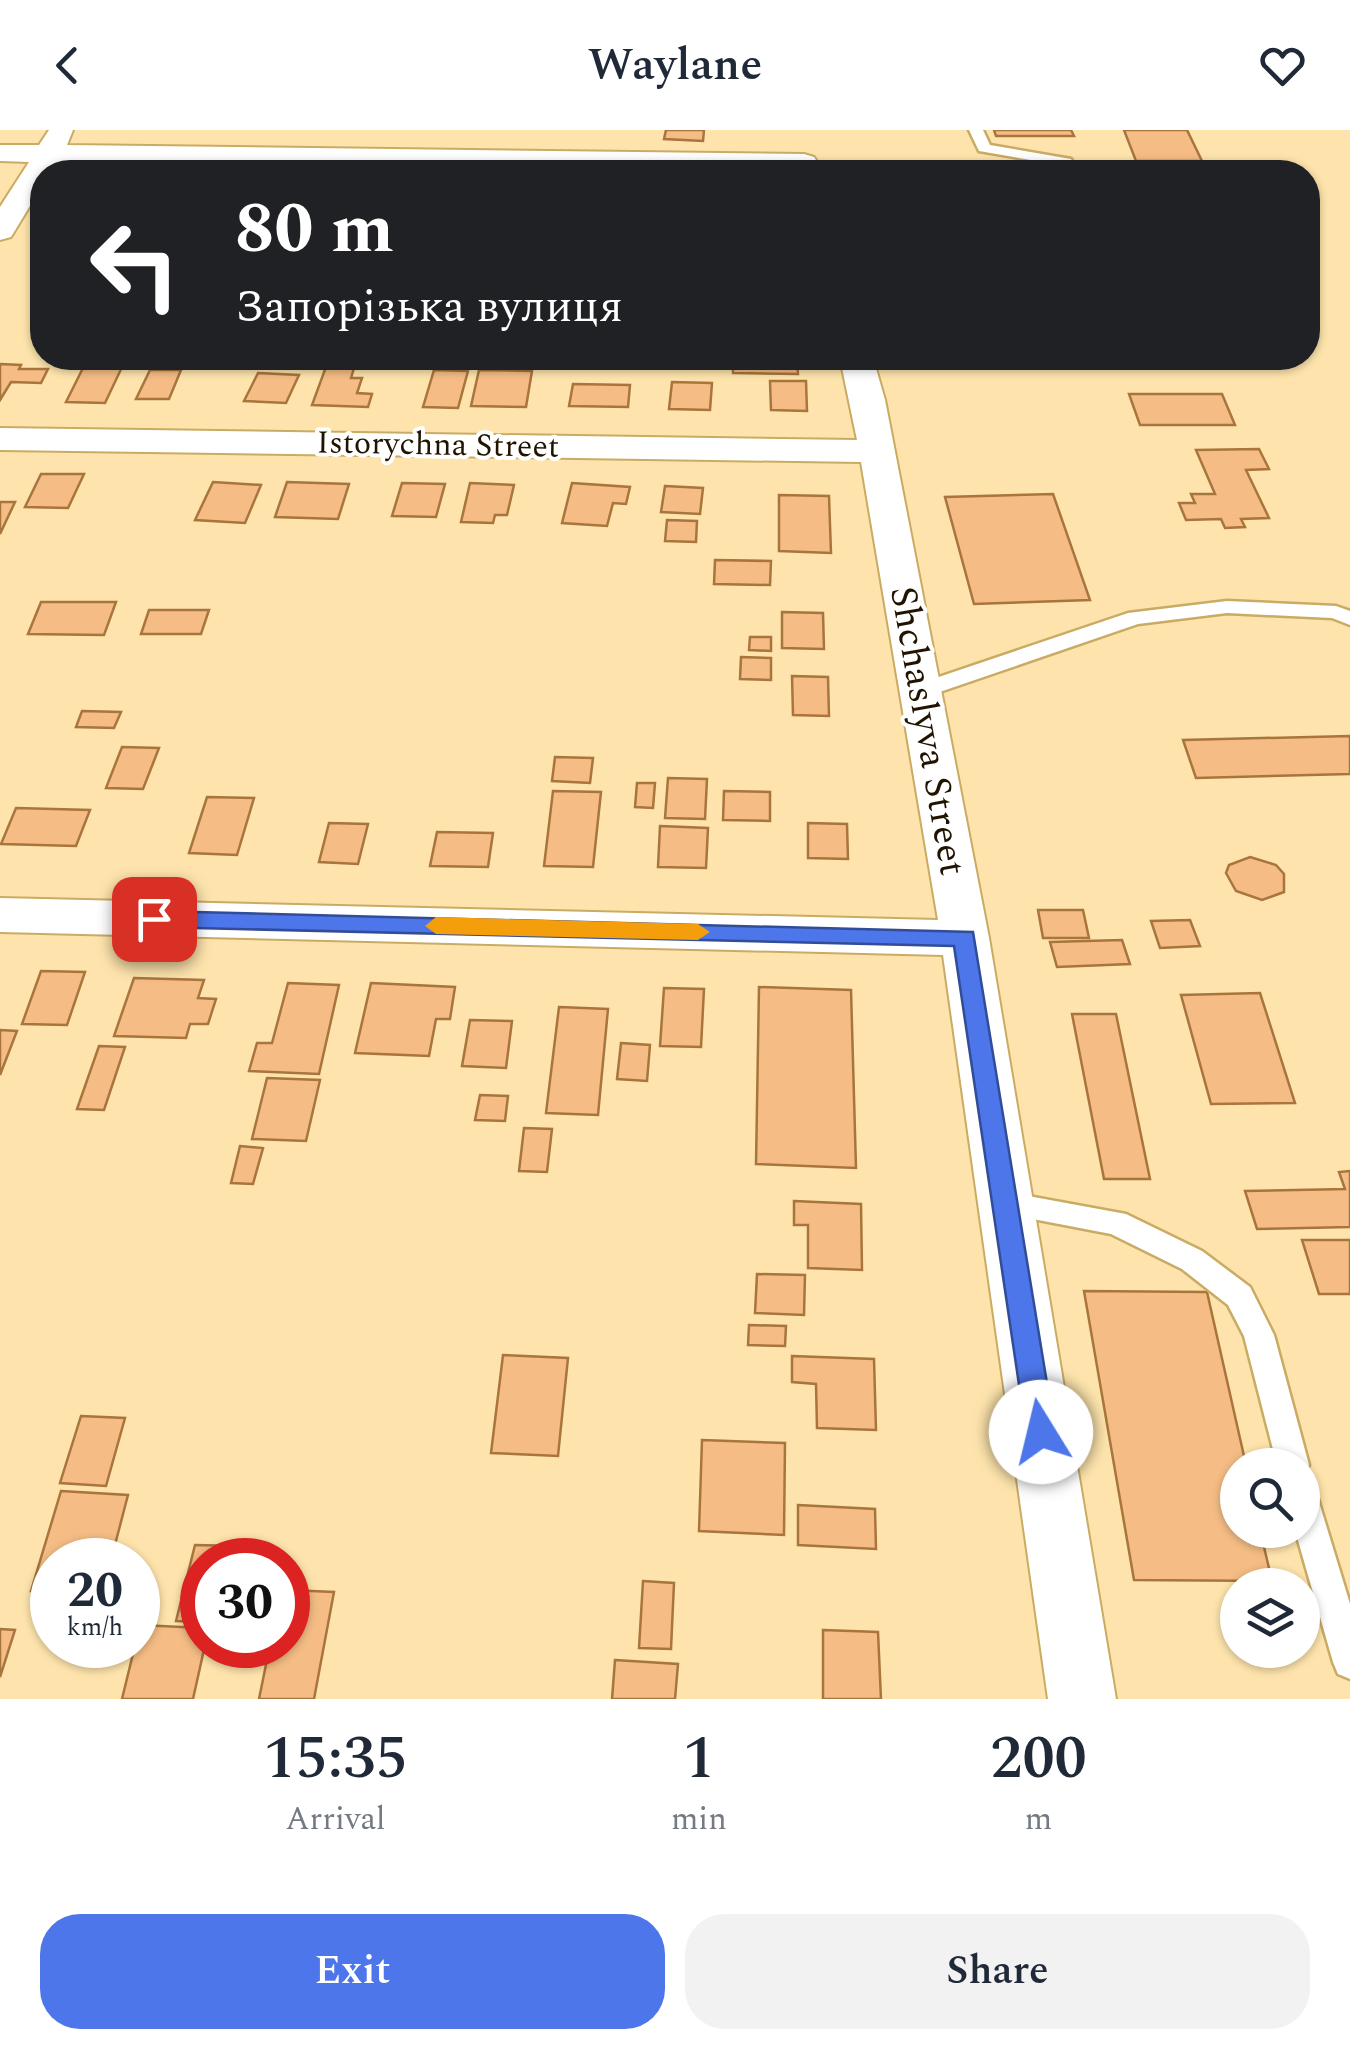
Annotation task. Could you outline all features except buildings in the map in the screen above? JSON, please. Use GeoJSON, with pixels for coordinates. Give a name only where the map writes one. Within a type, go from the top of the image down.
{"type":"FeatureCollection","features":[{"type":"Feature","properties":{"kind":"street"},"geometry":{"type":"LineString","coordinates":[[44,160],[63,130]]}},
{"type":"Feature","properties":{"kind":"street"},"geometry":{"type":"LineString","coordinates":[[800,130],[804,160]]}},
{"type":"Feature","properties":{"kind":"street"},"geometry":{"type":"LineString","coordinates":[[0,153],[299,160]]}},
{"type":"Feature","properties":{"kind":"street"},"geometry":{"type":"LineString","coordinates":[[0,231],[30,182]]}},
{"type":"Feature","properties":{"kind":"street","name":"Shchaslyva Street"},"geometry":{"type":"LineString","coordinates":[[859,370],[964,938],[1082,1699]]}},
{"type":"Feature","properties":{"kind":"street","name":"Istorychna Street"},"geometry":{"type":"LineString","coordinates":[[0,439],[876,450]]}},
{"type":"Feature","properties":{"kind":"street"},"geometry":{"type":"LineString","coordinates":[[0,915],[964,938]]}},
{"type":"Feature","properties":{"kind":"lane"},"geometry":{"type":"LineString","coordinates":[[976,130],[984,148],[1054,160]]}},
{"type":"Feature","properties":{"kind":"lane"},"geometry":{"type":"LineString","coordinates":[[920,692],[1135,618],[1228,607],[1336,612],[1350,619]]}},
{"type":"Feature","properties":{"kind":"lane"},"geometry":{"type":"LineString","coordinates":[[1006,1204],[1116,1223],[1192,1260],[1238,1296],[1259,1335],[1289,1448]]}},
{"type":"Feature","properties":{"kind":"lane"},"geometry":{"type":"LineString","coordinates":[[1317,1548],[1350,1662]]}},
{"type":"Feature","properties":{"kind":"slow traffic"},"geometry":{"type":"LineString","coordinates":[[436,926],[698,932]]}},
{"type":"Feature","properties":{"kind":"route"},"geometry":{"type":"LineString","coordinates":[[154,919],[964,938],[1041,1432]]}}]}
